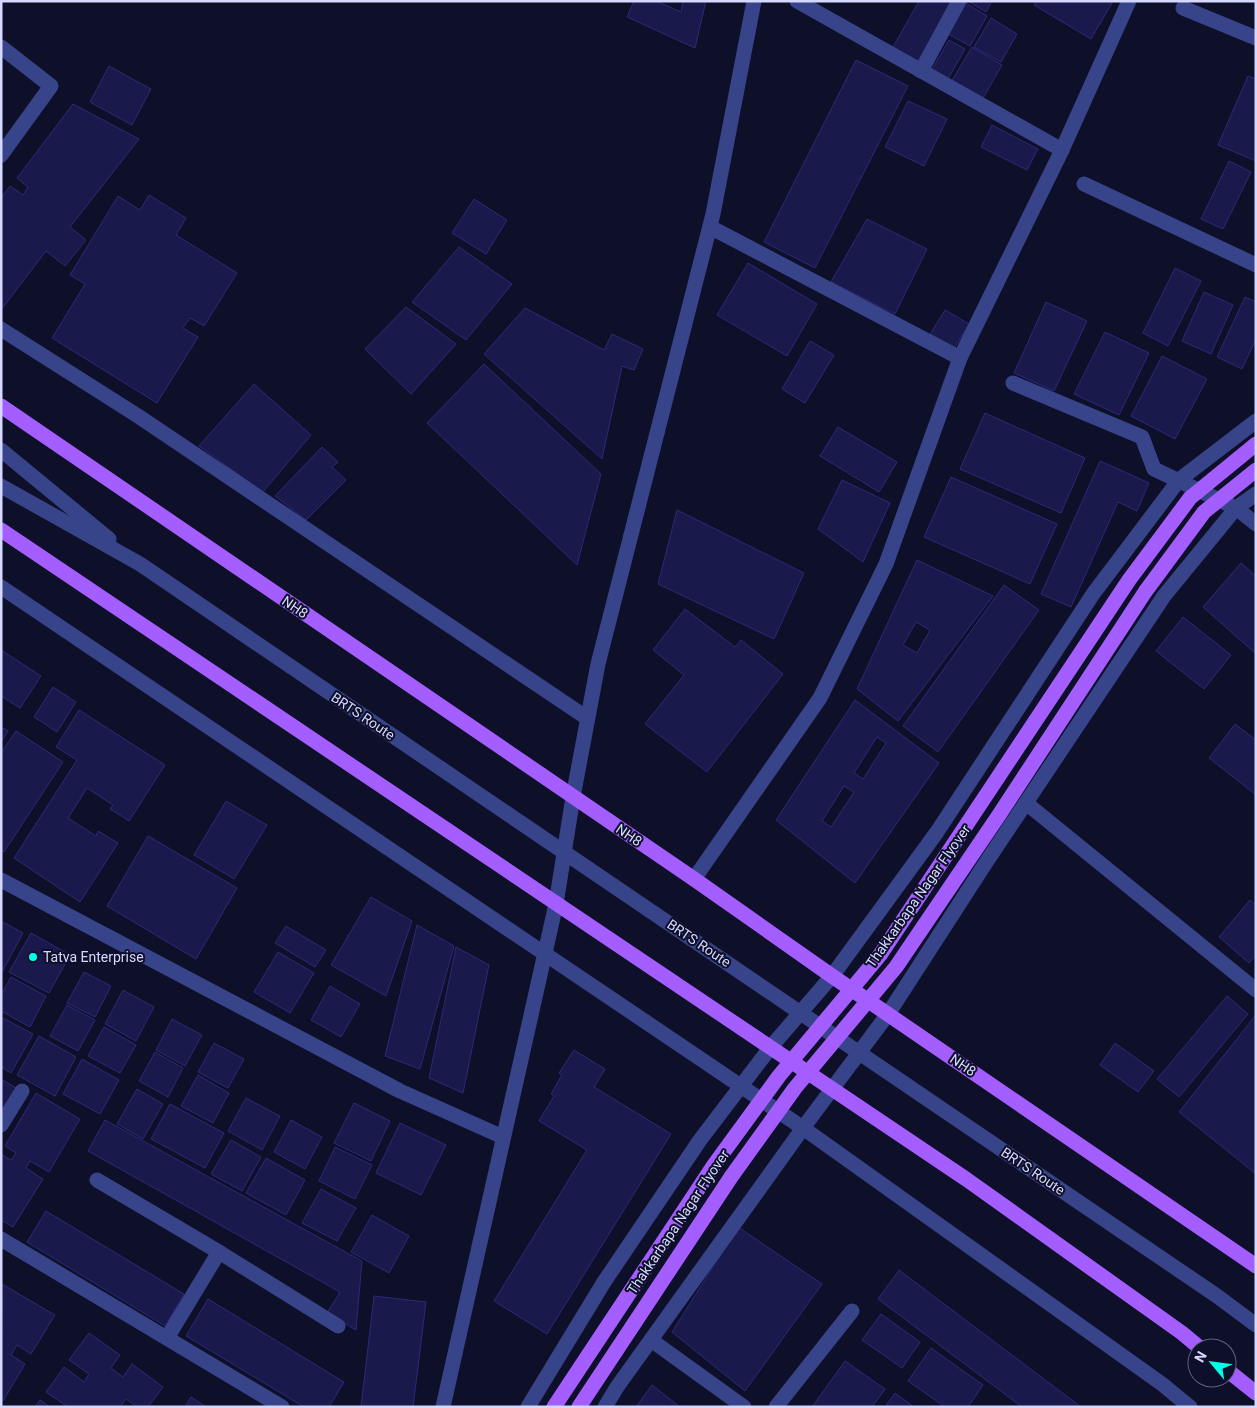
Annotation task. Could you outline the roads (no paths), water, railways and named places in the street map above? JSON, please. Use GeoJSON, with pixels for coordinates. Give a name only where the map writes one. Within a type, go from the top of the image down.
{"type":"FeatureCollection","features":[{"type":"Feature","properties":{"kind":"main road","name":"NH8"},"geometry":{"type":"LineString","coordinates":[[1,406],[694,879],[832,976],[1256,1266]]}},
{"type":"Feature","properties":{"kind":"main road","name":"Thakkarbapa Nagar Flyover"},"geometry":{"type":"LineString","coordinates":[[554,1407],[714,1165],[779,1076],[880,955],[1129,580],[1190,498],[1256,444]]}},
{"type":"Feature","properties":{"kind":"main road","name":"Thakkarbapa Nagar Flyover"},"geometry":{"type":"LineString","coordinates":[[579,1407],[731,1177],[795,1088],[896,967],[999,815],[1145,592],[1204,512],[1256,470]]}},
{"type":"Feature","properties":{"kind":"main road"},"geometry":{"type":"LineString","coordinates":[[1,530],[966,1179],[1188,1338]]}},
{"type":"Feature","properties":{"kind":"main road"},"geometry":{"type":"LineString","coordinates":[[1237,1378],[1256,1393]]}},
{"type":"Feature","properties":{"kind":"street"},"geometry":{"type":"LineString","coordinates":[[443,1407],[556,904],[573,797],[598,664],[710,227],[754,1]]}},
{"type":"Feature","properties":{"kind":"street"},"geometry":{"type":"LineString","coordinates":[[797,1],[1062,150]]}},
{"type":"Feature","properties":{"kind":"street"},"geometry":{"type":"LineString","coordinates":[[921,71],[959,1]]}},
{"type":"Feature","properties":{"kind":"street"},"geometry":{"type":"LineString","coordinates":[[694,879],[820,698],[886,564],[960,358],[1062,150],[1129,1]]}},
{"type":"Feature","properties":{"kind":"street"},"geometry":{"type":"LineString","coordinates":[[1184,8],[1256,38]]}},
{"type":"Feature","properties":{"kind":"street"},"geometry":{"type":"LineString","coordinates":[[1,47],[51,86],[1,155]]}},
{"type":"Feature","properties":{"kind":"street"},"geometry":{"type":"LineString","coordinates":[[1084,184],[1256,265]]}},
{"type":"Feature","properties":{"kind":"street"},"geometry":{"type":"LineString","coordinates":[[710,227],[960,358]]}},
{"type":"Feature","properties":{"kind":"street"},"geometry":{"type":"LineString","coordinates":[[1,329],[138,416],[587,718]]}},
{"type":"Feature","properties":{"kind":"street"},"geometry":{"type":"LineString","coordinates":[[1013,383],[1142,438],[1154,468],[1236,508],[1256,524]]}},
{"type":"Feature","properties":{"kind":"street"},"geometry":{"type":"LineString","coordinates":[[528,1407],[604,1282],[700,1140],[770,1048],[832,976],[937,832],[1094,594],[1178,480],[1256,420]]}},
{"type":"Feature","properties":{"kind":"street","name":"BRTS Route"},"geometry":{"type":"LineString","coordinates":[[1,450],[140,564]]}},
{"type":"Feature","properties":{"kind":"street","name":"BRTS Route"},"geometry":{"type":"LineString","coordinates":[[1,486],[140,564],[1218,1296],[1256,1325]]}},
{"type":"Feature","properties":{"kind":"street"},"geometry":{"type":"LineString","coordinates":[[605,1407],[617,1387],[803,1128],[888,1014],[1164,596],[1236,508],[1256,494]]}},
{"type":"Feature","properties":{"kind":"street"},"geometry":{"type":"LineString","coordinates":[[1,586],[803,1128],[1154,1379],[1190,1407]]}},
{"type":"Feature","properties":{"kind":"street"},"geometry":{"type":"LineString","coordinates":[[1026,803],[1256,990]]}},
{"type":"Feature","properties":{"kind":"street"},"geometry":{"type":"LineString","coordinates":[[1,880],[400,1091],[503,1137]]}},
{"type":"Feature","properties":{"kind":"street"},"geometry":{"type":"LineString","coordinates":[[1,1125],[22,1091]]}},
{"type":"Feature","properties":{"kind":"street"},"geometry":{"type":"LineString","coordinates":[[97,1180],[220,1252],[338,1326]]}},
{"type":"Feature","properties":{"kind":"street"},"geometry":{"type":"LineString","coordinates":[[1,1239],[282,1407]]}},
{"type":"Feature","properties":{"kind":"street"},"geometry":{"type":"LineString","coordinates":[[167,1338],[220,1252]]}},
{"type":"Feature","properties":{"kind":"street"},"geometry":{"type":"LineString","coordinates":[[776,1407],[852,1311]]}},
{"type":"Feature","properties":{"kind":"street"},"geometry":{"type":"LineString","coordinates":[[651,1340],[744,1407]]}},
{"type":"Feature","properties":{"kind":"place","name":"Tatva Enterprise"},"geometry":{"type":"Point","coordinates":[33,957]}}]}
